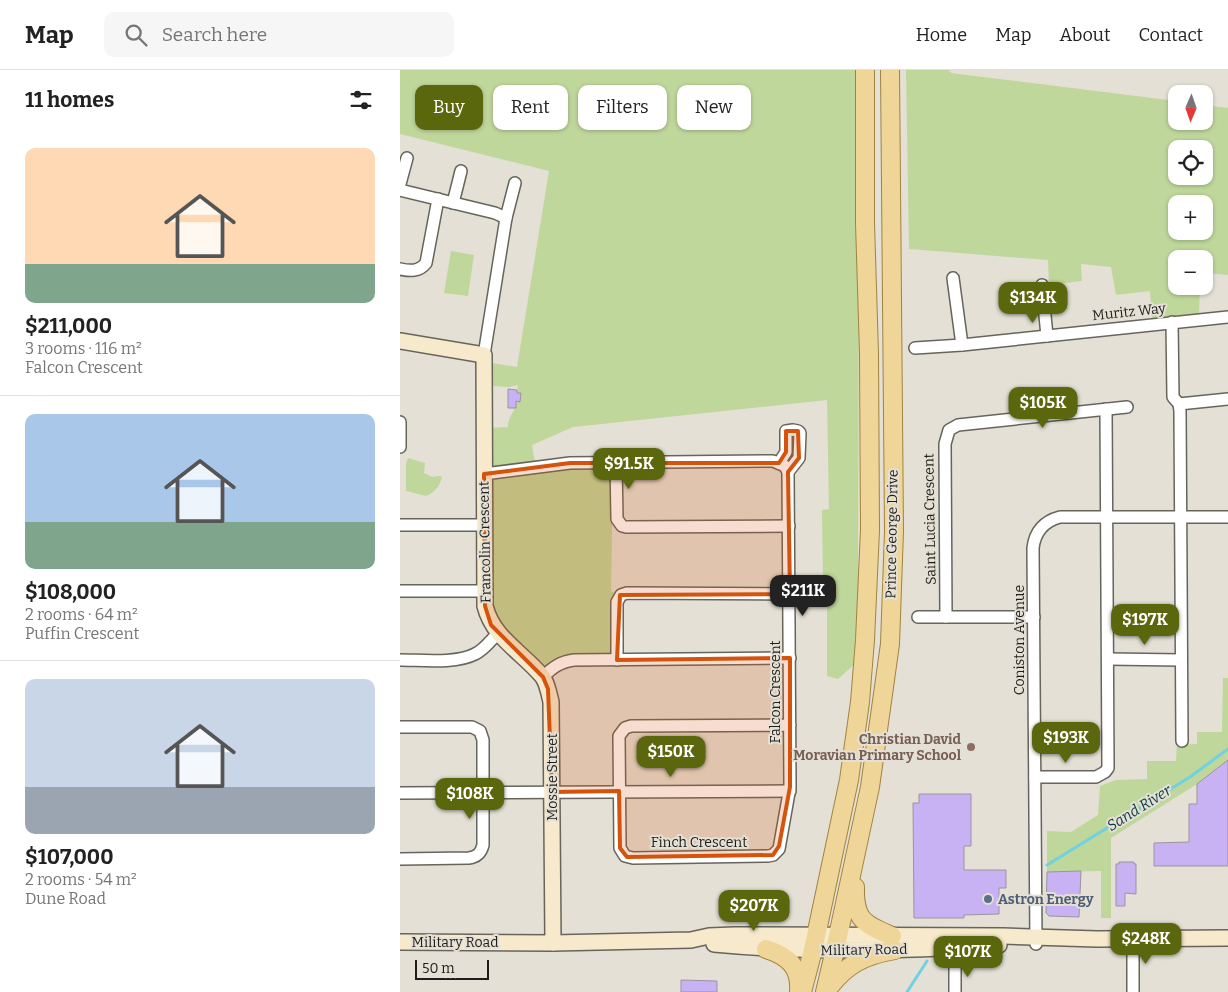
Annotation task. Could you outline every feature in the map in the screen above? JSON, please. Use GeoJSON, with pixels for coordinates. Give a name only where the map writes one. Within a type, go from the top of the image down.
{"type":"FeatureCollection","features":[{"type":"Feature","properties":{"kind":"main road","name":"Prince George Drive"},"geometry":{"type":"LineString","coordinates":[[801,992],[814,943],[850,770],[860,702],[868,590],[869,353],[865,223],[865,70]]}},
{"type":"Feature","properties":{"kind":"main road","name":"Prince George Drive"},"geometry":{"type":"LineString","coordinates":[[825,992],[858,845],[873,767],[890,635],[894,531],[890,70]]}},
{"type":"Feature","properties":{"kind":"main road"},"geometry":{"type":"LineString","coordinates":[[825,992],[842,973],[858,960],[879,953],[894,943],[870,927],[858,914],[855,900],[858,845]]}},
{"type":"Feature","properties":{"kind":"main road"},"geometry":{"type":"LineString","coordinates":[[766,948],[781,954],[793,964],[798,975],[801,992]]}},
{"type":"Feature","properties":{"kind":"street"},"geometry":{"type":"LineString","coordinates":[[400,184],[407,158]]}},
{"type":"Feature","properties":{"kind":"street"},"geometry":{"type":"LineString","coordinates":[[453,203],[461,171]]}},
{"type":"Feature","properties":{"kind":"street"},"geometry":{"type":"LineString","coordinates":[[484,474],[484,355],[506,218],[515,183]]}},
{"type":"Feature","properties":{"kind":"street"},"geometry":{"type":"LineString","coordinates":[[400,190],[495,213],[506,218]]}},
{"type":"Feature","properties":{"kind":"street"},"geometry":{"type":"LineString","coordinates":[[400,269],[416,271],[426,264],[438,199]]}},
{"type":"Feature","properties":{"kind":"street"},"geometry":{"type":"LineString","coordinates":[[953,278],[962,345]]}},
{"type":"Feature","properties":{"kind":"street"},"geometry":{"type":"LineString","coordinates":[[1042,285],[1047,336]]}},
{"type":"Feature","properties":{"kind":"street","name":"Muritz Way"},"geometry":{"type":"LineString","coordinates":[[915,348],[1228,318]]}},
{"type":"Feature","properties":{"kind":"street"},"geometry":{"type":"LineString","coordinates":[[1172,322],[1173,397],[1179,404],[1182,741]]}},
{"type":"Feature","properties":{"kind":"street"},"geometry":{"type":"LineString","coordinates":[[400,341],[484,355]]}},
{"type":"Feature","properties":{"kind":"street"},"geometry":{"type":"LineString","coordinates":[[1179,404],[1228,399]]}},
{"type":"Feature","properties":{"kind":"street","name":"Saint Lucia Crescent"},"geometry":{"type":"LineString","coordinates":[[946,617],[944,444],[949,430],[958,425],[1127,407]]}},
{"type":"Feature","properties":{"kind":"street"},"geometry":{"type":"LineString","coordinates":[[1035,777],[1096,777],[1105,772],[1108,763],[1106,409]]}},
{"type":"Feature","properties":{"kind":"street"},"geometry":{"type":"LineString","coordinates":[[400,422],[400,448]]}},
{"type":"Feature","properties":{"kind":"street","name":"Falcon Crescent"},"geometry":{"type":"LineString","coordinates":[[779,463],[786,452],[786,432],[798,431],[800,433],[799,458],[788,472],[790,791]]}},
{"type":"Feature","properties":{"kind":"street","name":"Francolin Crescent"},"geometry":{"type":"LineString","coordinates":[[498,633],[488,617],[485,591],[484,474],[570,463],[773,461],[779,463]]}},
{"type":"Feature","properties":{"kind":"street"},"geometry":{"type":"LineString","coordinates":[[616,462],[617,519],[622,526],[789,526]]}},
{"type":"Feature","properties":{"kind":"street"},"geometry":{"type":"LineString","coordinates":[[779,463],[785,466],[788,472]]}},
{"type":"Feature","properties":{"kind":"street","name":"Coniston Avenue"},"geometry":{"type":"LineString","coordinates":[[1036,940],[1034,541],[1039,530],[1047,522],[1060,517],[1228,517]]}},
{"type":"Feature","properties":{"kind":"street"},"geometry":{"type":"LineString","coordinates":[[400,525],[484,525]]}},
{"type":"Feature","properties":{"kind":"street"},"geometry":{"type":"LineString","coordinates":[[400,591],[485,591]]}},
{"type":"Feature","properties":{"kind":"street"},"geometry":{"type":"LineString","coordinates":[[617,660],[617,602],[621,594],[790,594]]}},
{"type":"Feature","properties":{"kind":"street"},"geometry":{"type":"LineString","coordinates":[[918,617],[1034,617]]}},
{"type":"Feature","properties":{"kind":"street"},"geometry":{"type":"LineString","coordinates":[[400,660],[443,660],[468,657],[479,652],[498,633]]}},
{"type":"Feature","properties":{"kind":"street","name":"Mossie Street"},"geometry":{"type":"LineString","coordinates":[[498,633],[543,677],[551,702],[553,942]]}},
{"type":"Feature","properties":{"kind":"street"},"geometry":{"type":"LineString","coordinates":[[543,677],[562,662],[574,660],[790,658]]}},
{"type":"Feature","properties":{"kind":"street"},"geometry":{"type":"LineString","coordinates":[[1108,659],[1181,660]]}},
{"type":"Feature","properties":{"kind":"street"},"geometry":{"type":"LineString","coordinates":[[619,792],[619,736],[622,730],[628,727],[790,725]]}},
{"type":"Feature","properties":{"kind":"street"},"geometry":{"type":"LineString","coordinates":[[400,727],[472,727],[480,731],[483,740],[483,845],[479,854],[469,858],[400,859]]}},
{"type":"Feature","properties":{"kind":"street"},"geometry":{"type":"LineString","coordinates":[[400,793],[790,791]]}},
{"type":"Feature","properties":{"kind":"street","name":"Finch Crescent"},"geometry":{"type":"LineString","coordinates":[[619,792],[620,848],[625,856],[633,858],[773,855],[779,846],[790,791]]}},
{"type":"Feature","properties":{"kind":"street","name":"Military Road"},"geometry":{"type":"LineString","coordinates":[[691,940],[709,936],[814,943],[1228,938]]}},
{"type":"Feature","properties":{"kind":"street"},"geometry":{"type":"LineString","coordinates":[[1132,939],[1133,992]]}},
{"type":"Feature","properties":{"kind":"street","name":"Military Road"},"geometry":{"type":"LineString","coordinates":[[400,942],[691,940],[766,948],[814,943]]}},
{"type":"Feature","properties":{"kind":"street"},"geometry":{"type":"LineString","coordinates":[[955,963],[955,992]]}},
{"type":"Feature","properties":{"kind":"highlighted area"},"geometry":{"type":"Polygon","coordinates":[[[786,431],[798,431],[799,458],[788,472],[790,594],[620,595],[617,660],[790,658],[790,787],[779,846],[773,855],[627,857],[620,848],[619,791],[552,792],[548,689],[543,677],[491,625],[485,606],[484,474],[570,463],[779,463],[786,452],[786,431]]]}},
{"type":"Feature","properties":{"kind":"green space"},"geometry":{"type":"Polygon","coordinates":[[[400,70],[856,70],[859,247],[858,577],[860,598],[857,662],[838,679],[827,676],[827,601],[830,601],[830,584],[823,584],[822,510],[829,509],[827,400],[573,427],[532,445],[535,463],[493,468],[490,465],[489,428],[508,427],[516,401],[520,401],[521,393],[517,393],[518,385],[509,387],[492,386],[492,363],[517,367],[549,171],[400,134],[400,70]]]}},
{"type":"Feature","properties":{"kind":"green space"},"geometry":{"type":"Polygon","coordinates":[[[906,70],[949,70],[951,73],[1168,100],[1168,130],[1213,130],[1213,106],[1228,108],[1228,275],[1213,274],[1213,250],[1168,250],[1168,295],[1200,295],[1199,314],[1152,318],[1150,291],[1116,295],[1111,267],[1081,264],[1082,281],[1049,285],[1048,260],[909,249],[906,70]]]}},
{"type":"Feature","properties":{"kind":"green space"},"geometry":{"type":"Polygon","coordinates":[[[451,251],[474,255],[468,296],[444,293],[451,251]]]}},
{"type":"Feature","properties":{"kind":"green space"},"geometry":{"type":"Polygon","coordinates":[[[408,458],[425,463],[424,473],[432,477],[442,477],[432,493],[426,496],[406,491],[406,464],[408,458]]]}},
{"type":"Feature","properties":{"kind":"green space"},"geometry":{"type":"Polygon","coordinates":[[[575,467],[608,467],[612,470],[611,591],[617,595],[613,651],[609,655],[566,656],[543,668],[502,629],[491,612],[492,479],[575,467]]]}},
{"type":"Feature","properties":{"kind":"green space"},"geometry":{"type":"Polygon","coordinates":[[[1223,678],[1228,678],[1228,760],[1197,784],[1111,838],[1111,918],[1101,918],[1101,871],[1047,872],[1047,831],[1071,832],[1098,815],[1100,786],[1116,780],[1147,779],[1147,761],[1176,761],[1177,745],[1197,744],[1197,732],[1222,732],[1223,678]]]}},
{"type":"Feature","properties":{"kind":"building"},"geometry":{"type":"Polygon","coordinates":[[[508,389],[517,390],[517,393],[521,393],[520,402],[516,401],[516,408],[508,408],[508,389]]]}},
{"type":"Feature","properties":{"kind":"building"},"geometry":{"type":"Polygon","coordinates":[[[1228,760],[1228,866],[1154,866],[1154,843],[1189,842],[1189,804],[1197,804],[1197,784],[1228,760]]]}},
{"type":"Feature","properties":{"kind":"building"},"geometry":{"type":"Polygon","coordinates":[[[919,794],[971,794],[971,846],[964,846],[964,870],[1006,870],[1006,888],[999,888],[999,914],[964,915],[964,918],[914,918],[913,803],[919,803],[919,794]]]}},
{"type":"Feature","properties":{"kind":"building"},"geometry":{"type":"Polygon","coordinates":[[[1119,862],[1134,862],[1136,864],[1136,894],[1125,893],[1125,906],[1116,906],[1116,864],[1119,864],[1119,862]]]}},
{"type":"Feature","properties":{"kind":"building"},"geometry":{"type":"Polygon","coordinates":[[[1081,871],[1079,917],[1049,916],[1046,913],[1047,872],[1081,871]]]}},
{"type":"Feature","properties":{"kind":"building"},"geometry":{"type":"Polygon","coordinates":[[[681,980],[717,981],[717,992],[681,992],[681,980]]]}},
{"type":"Feature","properties":{"kind":"waterway","name":"Sand River"},"geometry":{"type":"LineString","coordinates":[[1047,865],[1190,777],[1228,749]]}},
{"type":"Feature","properties":{"kind":"waterway","name":"Sand River"},"geometry":{"type":"LineString","coordinates":[[907,992],[927,961]]}},
{"type":"Feature","properties":{"kind":"place","name":"Christian David Moravian Primary School"},"geometry":{"type":"Point","coordinates":[971,747]}},
{"type":"Feature","properties":{"kind":"place","name":"Astron Energy"},"geometry":{"type":"Point","coordinates":[988,899]}}]}
